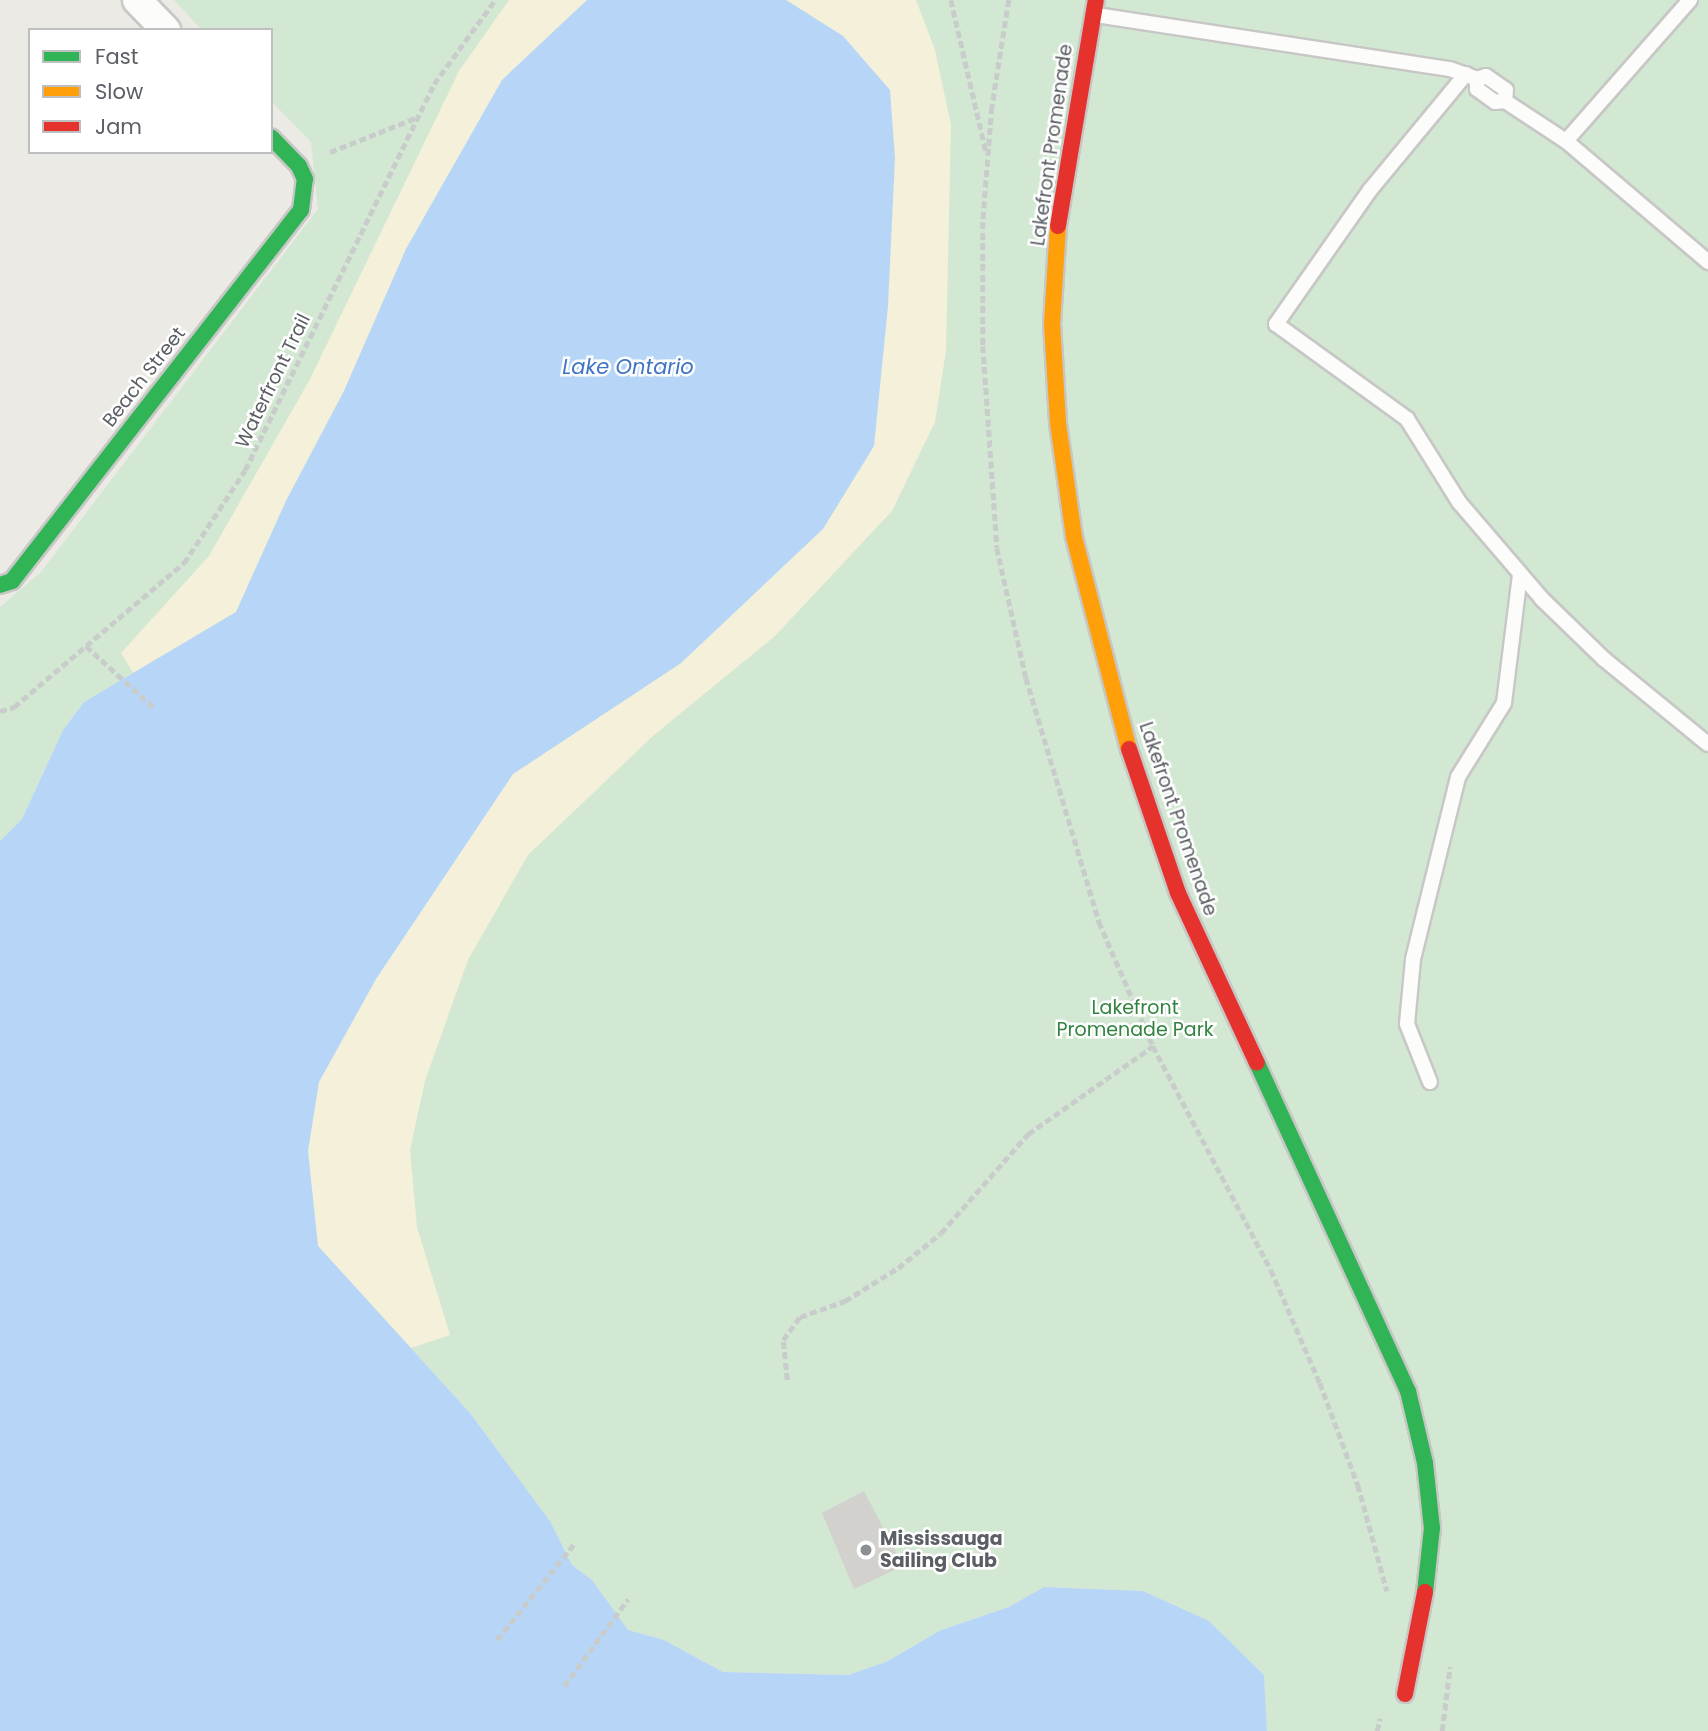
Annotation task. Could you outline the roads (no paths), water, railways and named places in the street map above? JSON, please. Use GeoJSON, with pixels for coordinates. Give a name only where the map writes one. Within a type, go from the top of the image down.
{"type":"FeatureCollection","features":[{"type":"Feature","properties":{"kind":"street"},"geometry":{"type":"LineString","coordinates":[[136,0],[164,28]]}},
{"type":"Feature","properties":{"kind":"street","name":"Lakefront Promenade"},"geometry":{"type":"LineString","coordinates":[[1094,7],[1059,214],[1052,324],[1058,423],[1074,537],[1090,614],[1132,761],[1178,893],[1408,1391],[1424,1463],[1432,1528],[1426,1589],[1405,1694]]}},
{"type":"Feature","properties":{"kind":"street","name":"Beach Street"},"geometry":{"type":"LineString","coordinates":[[0,585],[12,581],[301,210],[304,179],[273,140]]}},
{"type":"Feature","properties":{"kind":"lane"},"geometry":{"type":"LineString","coordinates":[[1566,141],[1690,0]]}},
{"type":"Feature","properties":{"kind":"lane"},"geometry":{"type":"LineString","coordinates":[[1094,7],[1471,77],[1486,76],[1506,90],[1505,101],[1566,141],[1708,262]]}},
{"type":"Feature","properties":{"kind":"lane"},"geometry":{"type":"LineString","coordinates":[[1471,77],[1370,190],[1276,324],[1407,419],[1459,502],[1520,574],[1604,659],[1708,744]]}},
{"type":"Feature","properties":{"kind":"lane"},"geometry":{"type":"LineString","coordinates":[[1430,1082],[1406,1024],[1413,959],[1458,777],[1504,703],[1520,574]]}},
{"type":"Feature","properties":{"kind":"water","name":"Lake Ontario"},"geometry":{"type":"Polygon","coordinates":[[[587,0],[786,0],[843,36],[890,90],[895,158],[888,306],[874,446],[823,529],[681,663],[513,774],[376,979],[319,1082],[308,1151],[318,1246],[470,1413],[550,1521],[572,1565],[592,1580],[628,1630],[664,1640],[723,1672],[848,1675],[886,1662],[941,1630],[1009,1607],[1044,1587],[1143,1591],[1209,1621],[1264,1675],[1267,1731],[0,1731],[0,841],[22,819],[63,730],[84,702],[236,612],[286,501],[344,391],[406,249],[502,80],[587,0]]]}},
{"type":"Feature","properties":{"kind":"place","name":"Mississauga Sailing Club"},"geometry":{"type":"Point","coordinates":[866,1550]}},
{"type":"Feature","properties":{"kind":"park label","name":"Lakefront Promenade Park"},"geometry":{"type":"Point","coordinates":[1135,1019]}}]}
